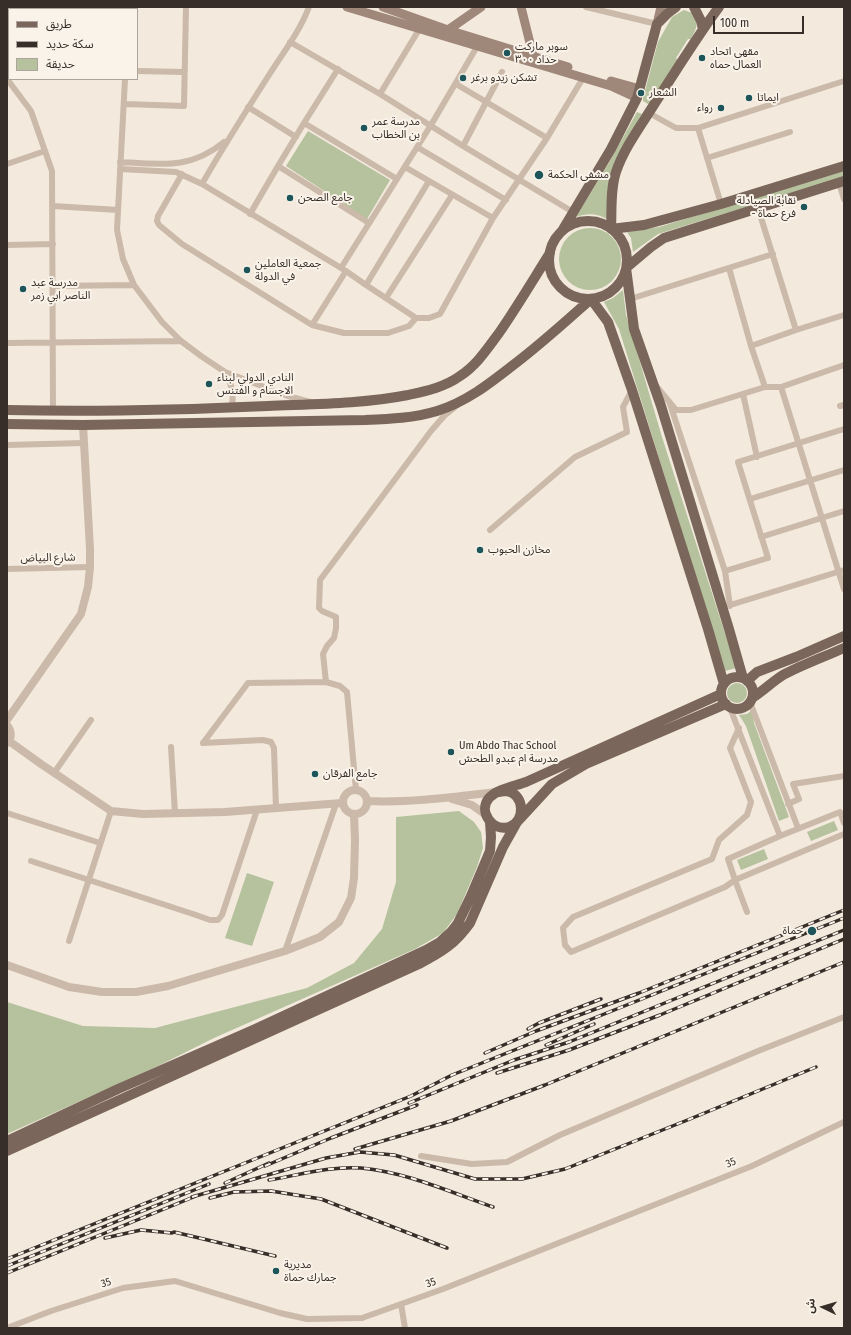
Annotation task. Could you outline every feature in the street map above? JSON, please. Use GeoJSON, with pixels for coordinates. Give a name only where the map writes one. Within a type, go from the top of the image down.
{"type":"FeatureCollection","features":[{"type":"Feature","properties":{"kind":"main road"},"geometry":{"type":"LineString","coordinates":[[347,7],[478,45],[583,78],[638,93]]}},
{"type":"Feature","properties":{"kind":"main road"},"geometry":{"type":"LineString","coordinates":[[383,7],[448,30],[533,55],[638,93]]}},
{"type":"Feature","properties":{"kind":"main road"},"geometry":{"type":"LineString","coordinates":[[448,30],[481,7]]}},
{"type":"Feature","properties":{"kind":"main road"},"geometry":{"type":"LineString","coordinates":[[521,7],[533,55]]}},
{"type":"Feature","properties":{"kind":"main road"},"geometry":{"type":"LineString","coordinates":[[7,410],[53,411],[232,408],[359,402],[391,398],[430,390],[459,377],[483,356],[510,318],[550,253],[554,241],[562,231],[611,149],[638,93],[661,7]]}},
{"type":"Feature","properties":{"kind":"main road"},"geometry":{"type":"LineString","coordinates":[[657,24],[676,7]]}},
{"type":"Feature","properties":{"kind":"main road"},"geometry":{"type":"LineString","coordinates":[[694,7],[703,28]]}},
{"type":"Feature","properties":{"kind":"main road"},"geometry":{"type":"LineString","coordinates":[[611,229],[612,192],[616,172],[649,113],[703,28],[719,7]]}},
{"type":"Feature","properties":{"kind":"main road"},"geometry":{"type":"LineString","coordinates":[[611,229],[644,225],[721,204],[844,166]]}},
{"type":"Feature","properties":{"kind":"main road"},"geometry":{"type":"LineString","coordinates":[[550,253],[549,265],[552,276],[559,286],[568,294],[579,298],[591,299],[603,296],[614,290],[622,280],[626,268],[651,246],[664,238],[842,182]]}},
{"type":"Feature","properties":{"kind":"main road"},"geometry":{"type":"LineString","coordinates":[[562,231],[574,224],[586,221],[600,223],[611,229],[625,246],[627,257],[626,268],[634,329],[726,607],[738,660],[745,680],[752,688],[751,700]]}},
{"type":"Feature","properties":{"kind":"main road"},"geometry":{"type":"LineString","coordinates":[[591,299],[608,322],[632,390],[708,628],[724,684],[721,694],[728,706]]}},
{"type":"Feature","properties":{"kind":"main road"},"geometry":{"type":"LineString","coordinates":[[7,424],[83,425],[358,420],[395,419],[423,415],[463,401],[483,389],[537,347],[591,299]]}},
{"type":"Feature","properties":{"kind":"main road"},"geometry":{"type":"LineString","coordinates":[[745,680],[757,672],[844,636]]}},
{"type":"Feature","properties":{"kind":"main road"},"geometry":{"type":"LineString","coordinates":[[488,818],[495,826],[502,828],[509,827],[516,822],[552,784],[586,764],[728,706],[739,709],[747,705],[773,681],[784,674],[844,648]]}},
{"type":"Feature","properties":{"kind":"main road"},"geometry":{"type":"LineString","coordinates":[[738,660],[757,672]]}},
{"type":"Feature","properties":{"kind":"main road"},"geometry":{"type":"LineString","coordinates":[[724,684],[732,678],[737,677],[745,680]]}},
{"type":"Feature","properties":{"kind":"main road"},"geometry":{"type":"LineString","coordinates":[[7,1141],[118,1089],[254,1030],[426,950],[440,942],[458,923],[474,890],[490,851],[491,837],[485,810],[490,796],[526,782],[721,694]]}},
{"type":"Feature","properties":{"kind":"main road"},"geometry":{"type":"LineString","coordinates":[[7,1151],[419,964],[444,951],[463,933],[470,923],[503,847],[521,814],[522,807],[519,799],[513,793],[507,791],[497,792]]}},
{"type":"Feature","properties":{"kind":"street"},"geometry":{"type":"LineString","coordinates":[[124,104],[184,106],[186,7]]}},
{"type":"Feature","properties":{"kind":"street"},"geometry":{"type":"LineString","coordinates":[[202,184],[227,140],[290,42],[310,7]]}},
{"type":"Feature","properties":{"kind":"street"},"geometry":{"type":"LineString","coordinates":[[307,14],[313,7]]}},
{"type":"Feature","properties":{"kind":"street"},"geometry":{"type":"LineString","coordinates":[[586,7],[657,24]]}},
{"type":"Feature","properties":{"kind":"street"},"geometry":{"type":"LineString","coordinates":[[380,94],[420,28]]}},
{"type":"Feature","properties":{"kind":"street"},"geometry":{"type":"LineString","coordinates":[[290,42],[380,94],[572,212]]}},
{"type":"Feature","properties":{"kind":"street"},"geometry":{"type":"LineString","coordinates":[[312,325],[369,223],[431,125],[478,45]]}},
{"type":"Feature","properties":{"kind":"street"},"geometry":{"type":"LineString","coordinates":[[250,214],[338,69]]}},
{"type":"Feature","properties":{"kind":"street"},"geometry":{"type":"LineString","coordinates":[[138,71],[184,72]]}},
{"type":"Feature","properties":{"kind":"street"},"geometry":{"type":"LineString","coordinates":[[463,146],[502,72]]}},
{"type":"Feature","properties":{"kind":"street"},"geometry":{"type":"LineString","coordinates":[[120,169],[168,171],[182,174],[202,184],[343,269],[416,318],[429,318],[440,314],[493,218],[547,138],[583,78]]}},
{"type":"Feature","properties":{"kind":"street"},"geometry":{"type":"LineString","coordinates":[[7,79],[31,112],[52,171],[53,411]]}},
{"type":"Feature","properties":{"kind":"street"},"geometry":{"type":"LineString","coordinates":[[125,80],[117,230],[123,260],[134,285],[162,322],[181,341],[225,372],[288,396],[317,404]]}},
{"type":"Feature","properties":{"kind":"street"},"geometry":{"type":"LineString","coordinates":[[649,113],[676,128],[698,128],[844,81]]}},
{"type":"Feature","properties":{"kind":"street"},"geometry":{"type":"LineString","coordinates":[[456,84],[547,138]]}},
{"type":"Feature","properties":{"kind":"street"},"geometry":{"type":"LineString","coordinates":[[248,107],[296,137]]}},
{"type":"Feature","properties":{"kind":"street"},"geometry":{"type":"LineString","coordinates":[[304,123],[397,178]]}},
{"type":"Feature","properties":{"kind":"street"},"geometry":{"type":"LineString","coordinates":[[698,128],[721,204]]}},
{"type":"Feature","properties":{"kind":"street"},"geometry":{"type":"LineString","coordinates":[[707,158],[790,132]]}},
{"type":"Feature","properties":{"kind":"street"},"geometry":{"type":"LineString","coordinates":[[120,162],[179,164],[208,154],[227,140]]}},
{"type":"Feature","properties":{"kind":"street"},"geometry":{"type":"LineString","coordinates":[[417,147],[506,200]]}},
{"type":"Feature","properties":{"kind":"street"},"geometry":{"type":"LineString","coordinates":[[7,164],[45,151]]}},
{"type":"Feature","properties":{"kind":"street"},"geometry":{"type":"LineString","coordinates":[[278,166],[369,223]]}},
{"type":"Feature","properties":{"kind":"street"},"geometry":{"type":"LineString","coordinates":[[404,167],[493,218]]}},
{"type":"Feature","properties":{"kind":"street"},"geometry":{"type":"LineString","coordinates":[[182,174],[158,216],[157,221],[159,225],[182,244],[312,325],[344,333],[388,333],[409,326],[416,318]]}},
{"type":"Feature","properties":{"kind":"street"},"geometry":{"type":"LineString","coordinates":[[366,285],[428,181]]}},
{"type":"Feature","properties":{"kind":"street"},"geometry":{"type":"LineString","coordinates":[[842,182],[844,199]]}},
{"type":"Feature","properties":{"kind":"street"},"geometry":{"type":"LineString","coordinates":[[386,298],[452,195]]}},
{"type":"Feature","properties":{"kind":"street"},"geometry":{"type":"LineString","coordinates":[[52,206],[118,210]]}},
{"type":"Feature","properties":{"kind":"street"},"geometry":{"type":"LineString","coordinates":[[758,208],[796,330]]}},
{"type":"Feature","properties":{"kind":"street"},"geometry":{"type":"LineString","coordinates":[[7,245],[53,244]]}},
{"type":"Feature","properties":{"kind":"street"},"geometry":{"type":"LineString","coordinates":[[630,299],[773,254]]}},
{"type":"Feature","properties":{"kind":"street"},"geometry":{"type":"LineString","coordinates":[[728,268],[765,387]]}},
{"type":"Feature","properties":{"kind":"street"},"geometry":{"type":"LineString","coordinates":[[53,286],[134,285]]}},
{"type":"Feature","properties":{"kind":"street"},"geometry":{"type":"LineString","coordinates":[[751,346],[844,315]]}},
{"type":"Feature","properties":{"kind":"street"},"geometry":{"type":"LineString","coordinates":[[7,343],[181,341]]}},
{"type":"Feature","properties":{"kind":"street"},"geometry":{"type":"LineString","coordinates":[[650,378],[676,410],[691,410],[765,387],[781,387],[844,365]]}},
{"type":"Feature","properties":{"kind":"street"},"geometry":{"type":"LineString","coordinates":[[225,372],[230,381],[232,391],[232,408]]}},
{"type":"Feature","properties":{"kind":"street"},"geometry":{"type":"LineString","coordinates":[[781,387],[822,518],[841,570],[844,589]]}},
{"type":"Feature","properties":{"kind":"street"},"geometry":{"type":"LineString","coordinates":[[490,530],[575,456],[627,432],[623,408],[632,390]]}},
{"type":"Feature","properties":{"kind":"street"},"geometry":{"type":"LineString","coordinates":[[744,394],[757,457]]}},
{"type":"Feature","properties":{"kind":"street"},"geometry":{"type":"LineString","coordinates":[[326,682],[323,654],[327,646],[334,638],[336,617],[322,611],[319,608],[320,580],[431,431],[444,416],[463,401]]}},
{"type":"Feature","properties":{"kind":"street"},"geometry":{"type":"LineString","coordinates":[[669,403],[725,571],[726,607],[841,570]]}},
{"type":"Feature","properties":{"kind":"street"},"geometry":{"type":"LineString","coordinates":[[7,720],[81,614],[88,587],[90,567],[89,516],[83,425]]}},
{"type":"Feature","properties":{"kind":"street"},"geometry":{"type":"LineString","coordinates":[[725,571],[768,558],[738,462],[844,429]]}},
{"type":"Feature","properties":{"kind":"street"},"geometry":{"type":"LineString","coordinates":[[7,445],[84,443]]}},
{"type":"Feature","properties":{"kind":"street"},"geometry":{"type":"LineString","coordinates":[[750,499],[844,470]]}},
{"type":"Feature","properties":{"kind":"street"},"geometry":{"type":"LineString","coordinates":[[761,537],[844,511]]}},
{"type":"Feature","properties":{"kind":"street","name":"شارع البياض"},"geometry":{"type":"LineString","coordinates":[[7,569],[90,567]]}},
{"type":"Feature","properties":{"kind":"street"},"geometry":{"type":"LineString","coordinates":[[276,808],[274,748],[271,742],[263,740],[203,743],[248,682],[326,682],[340,686],[347,692],[356,790]]}},
{"type":"Feature","properties":{"kind":"street"},"geometry":{"type":"LineString","coordinates":[[751,700],[798,828]]}},
{"type":"Feature","properties":{"kind":"street"},"geometry":{"type":"LineString","coordinates":[[728,706],[739,728],[780,836]]}},
{"type":"Feature","properties":{"kind":"street"},"geometry":{"type":"LineString","coordinates":[[54,773],[91,720]]}},
{"type":"Feature","properties":{"kind":"street"},"geometry":{"type":"LineString","coordinates":[[7,725],[11,734],[8,742],[111,811],[143,814],[225,812],[339,804],[349,814],[354,815],[360,814],[367,806],[367,801],[364,795],[356,790],[350,791],[339,804],[285,952]]}},
{"type":"Feature","properties":{"kind":"street"},"geometry":{"type":"LineString","coordinates":[[739,728],[730,748],[751,802],[747,816],[719,840],[712,859],[573,917],[563,928],[565,945],[571,952],[725,887],[735,880],[844,834]]}},
{"type":"Feature","properties":{"kind":"street"},"geometry":{"type":"LineString","coordinates":[[171,747],[175,813]]}},
{"type":"Feature","properties":{"kind":"street"},"geometry":{"type":"LineString","coordinates":[[788,804],[799,799],[793,784],[844,776]]}},
{"type":"Feature","properties":{"kind":"street"},"geometry":{"type":"LineString","coordinates":[[367,801],[381,802],[449,798],[497,792]]}},
{"type":"Feature","properties":{"kind":"street"},"geometry":{"type":"LineString","coordinates":[[449,798],[472,805],[488,818]]}},
{"type":"Feature","properties":{"kind":"street"},"geometry":{"type":"LineString","coordinates":[[31,861],[210,920],[218,920],[222,915],[257,810]]}},
{"type":"Feature","properties":{"kind":"street"},"geometry":{"type":"LineString","coordinates":[[69,941],[111,811]]}},
{"type":"Feature","properties":{"kind":"street"},"geometry":{"type":"LineString","coordinates":[[747,912],[728,859],[798,828],[840,812],[844,823]]}},
{"type":"Feature","properties":{"kind":"street"},"geometry":{"type":"LineString","coordinates":[[7,813],[100,843]]}},
{"type":"Feature","properties":{"kind":"street"},"geometry":{"type":"LineString","coordinates":[[7,965],[69,987],[102,992],[136,992],[168,986],[285,952],[320,937],[339,922],[351,898],[354,878],[354,815]]}},
{"type":"Feature","properties":{"kind":"street"},"geometry":{"type":"LineString","coordinates":[[421,1156],[472,1164],[507,1162],[568,1132],[758,1051],[844,1017]]}},
{"type":"Feature","properties":{"kind":"street","name":"35"},"geometry":{"type":"LineString","coordinates":[[7,1328],[51,1311],[123,1288],[175,1281],[280,1313],[307,1319],[362,1318],[450,1286],[752,1166],[844,1122]]}},
{"type":"Feature","properties":{"kind":"street"},"geometry":{"type":"LineString","coordinates":[[401,1304],[405,1328]]}},
{"type":"Feature","properties":{"kind":"green space"},"geometry":{"type":"Polygon","coordinates":[[[684,10],[692,13],[696,20],[696,29],[691,39],[688,39],[676,58],[679,61],[654,101],[648,104],[643,101],[643,98],[658,42],[672,17],[684,10]]]}},
{"type":"Feature","properties":{"kind":"green space"},"geometry":{"type":"Polygon","coordinates":[[[637,112],[642,114],[618,155],[608,186],[607,219],[592,214],[576,217],[610,161],[637,112]]]}},
{"type":"Feature","properties":{"kind":"green space"},"geometry":{"type":"Polygon","coordinates":[[[308,131],[390,180],[367,219],[286,166],[308,131]]]}},
{"type":"Feature","properties":{"kind":"green space"},"geometry":{"type":"Polygon","coordinates":[[[844,171],[844,177],[658,234],[633,252],[631,238],[627,232],[659,227],[844,171]]]}},
{"type":"Feature","properties":{"kind":"green space"},"geometry":{"type":"Polygon","coordinates":[[[590,228],[602,230],[612,237],[619,247],[621,259],[619,271],[612,281],[602,288],[590,290],[578,288],[568,281],[561,271],[559,259],[561,247],[568,237],[578,230],[590,228]]]}},
{"type":"Feature","properties":{"kind":"green space"},"geometry":{"type":"Polygon","coordinates":[[[623,290],[626,315],[662,437],[736,668],[725,671],[619,329],[604,302],[613,298],[623,290]]]}},
{"type":"Feature","properties":{"kind":"green space"},"geometry":{"type":"Polygon","coordinates":[[[737,683],[744,686],[747,693],[744,700],[737,703],[730,700],[727,693],[730,686],[737,683]]]}},
{"type":"Feature","properties":{"kind":"green space"},"geometry":{"type":"Polygon","coordinates":[[[752,710],[754,723],[789,817],[779,821],[746,726],[739,715],[747,714],[752,710]]]}},
{"type":"Feature","properties":{"kind":"green space"},"geometry":{"type":"Polygon","coordinates":[[[459,811],[474,822],[481,832],[483,848],[477,867],[457,914],[443,933],[415,949],[214,1038],[158,1066],[7,1134],[7,1002],[83,1026],[155,1028],[307,988],[354,963],[382,929],[396,882],[396,817],[459,811]]]}},
{"type":"Feature","properties":{"kind":"green space"},"geometry":{"type":"Polygon","coordinates":[[[834,821],[838,830],[811,841],[807,832],[834,821]]]}},
{"type":"Feature","properties":{"kind":"green space"},"geometry":{"type":"Polygon","coordinates":[[[764,849],[768,859],[741,870],[737,860],[764,849]]]}},
{"type":"Feature","properties":{"kind":"green space"},"geometry":{"type":"Polygon","coordinates":[[[247,873],[274,882],[252,946],[225,938],[247,873]]]}},
{"type":"Feature","properties":{"kind":"railway"},"geometry":{"type":"LineString","coordinates":[[485,1053],[536,1031],[639,993],[844,910]]}},
{"type":"Feature","properties":{"kind":"railway"},"geometry":{"type":"LineString","coordinates":[[7,1259],[411,1096],[452,1075],[844,918]]}},
{"type":"Feature","properties":{"kind":"railway"},"geometry":{"type":"LineString","coordinates":[[409,1103],[514,1060],[569,1042],[844,930]]}},
{"type":"Feature","properties":{"kind":"railway"},"geometry":{"type":"LineString","coordinates":[[497,1073],[569,1050],[660,1015],[844,939]]}},
{"type":"Feature","properties":{"kind":"railway"},"geometry":{"type":"LineString","coordinates":[[355,1149],[451,1121],[545,1085],[844,962]]}},
{"type":"Feature","properties":{"kind":"railway"},"geometry":{"type":"LineString","coordinates":[[528,1029],[539,1023],[601,999]]}},
{"type":"Feature","properties":{"kind":"railway"},"geometry":{"type":"LineString","coordinates":[[546,1045],[594,1024]]}},
{"type":"Feature","properties":{"kind":"railway"},"geometry":{"type":"LineString","coordinates":[[192,1197],[326,1158],[360,1152],[394,1155],[475,1179],[522,1179],[565,1169],[816,1067]]}},
{"type":"Feature","properties":{"kind":"railway"},"geometry":{"type":"LineString","coordinates":[[265,1166],[331,1138],[417,1105]]}},
{"type":"Feature","properties":{"kind":"railway"},"geometry":{"type":"LineString","coordinates":[[225,1183],[269,1163]]}},
{"type":"Feature","properties":{"kind":"railway"},"geometry":{"type":"LineString","coordinates":[[269,1180],[338,1168],[378,1170],[411,1178],[493,1207]]}},
{"type":"Feature","properties":{"kind":"railway"},"geometry":{"type":"LineString","coordinates":[[7,1266],[209,1184]]}},
{"type":"Feature","properties":{"kind":"railway"},"geometry":{"type":"LineString","coordinates":[[210,1198],[234,1192],[271,1191],[321,1199],[447,1248]]}},
{"type":"Feature","properties":{"kind":"railway"},"geometry":{"type":"LineString","coordinates":[[7,1273],[196,1196]]}},
{"type":"Feature","properties":{"kind":"railway"},"geometry":{"type":"LineString","coordinates":[[105,1238],[141,1230],[174,1232],[275,1256]]}},
{"type":"Feature","properties":{"kind":"place","name":"سوبر ماركت حداد ٣٠٠"},"geometry":{"type":"Point","coordinates":[507,53]}},
{"type":"Feature","properties":{"kind":"place","name":"مقهى اتحاد العمال حماه"},"geometry":{"type":"Point","coordinates":[702,58]}},
{"type":"Feature","properties":{"kind":"place","name":"تشكن زيدو برغر"},"geometry":{"type":"Point","coordinates":[463,78]}},
{"type":"Feature","properties":{"kind":"place","name":"الشعار"},"geometry":{"type":"Point","coordinates":[641,93]}},
{"type":"Feature","properties":{"kind":"place","name":"ايماتا"},"geometry":{"type":"Point","coordinates":[749,98]}},
{"type":"Feature","properties":{"kind":"place","name":"رواء"},"geometry":{"type":"Point","coordinates":[721,108]}},
{"type":"Feature","properties":{"kind":"place","name":"مدرسة عمر بن الخطاب"},"geometry":{"type":"Point","coordinates":[364,128]}},
{"type":"Feature","properties":{"kind":"place","name":"مشفى الحكمة"},"geometry":{"type":"Point","coordinates":[539,175]}},
{"type":"Feature","properties":{"kind":"place","name":"جامع الصحن"},"geometry":{"type":"Point","coordinates":[290,198]}},
{"type":"Feature","properties":{"kind":"place","name":"نقابة الصيادلة - فرع حماة"},"geometry":{"type":"Point","coordinates":[804,207]}},
{"type":"Feature","properties":{"kind":"place","name":"جمعية العاملين في الدولة"},"geometry":{"type":"Point","coordinates":[247,270]}},
{"type":"Feature","properties":{"kind":"place","name":"مدرسة عبد الناصر ابي زمر"},"geometry":{"type":"Point","coordinates":[23,289]}},
{"type":"Feature","properties":{"kind":"place","name":"النادي الدولي لبناء الاجسام و الفتنس"},"geometry":{"type":"Point","coordinates":[209,384]}},
{"type":"Feature","properties":{"kind":"place","name":"مخازن الحبوب"},"geometry":{"type":"Point","coordinates":[480,550]}},
{"type":"Feature","properties":{"kind":"place","name":"Um Abdo Thac School مدرسة ام عبدو الطحش"},"geometry":{"type":"Point","coordinates":[451,752]}},
{"type":"Feature","properties":{"kind":"place","name":"جامع الفرقان"},"geometry":{"type":"Point","coordinates":[315,774]}},
{"type":"Feature","properties":{"kind":"place","name":"حماة"},"geometry":{"type":"Point","coordinates":[812,931]}},
{"type":"Feature","properties":{"kind":"place","name":"مديرية جمارك حماة"},"geometry":{"type":"Point","coordinates":[276,1271]}}]}
